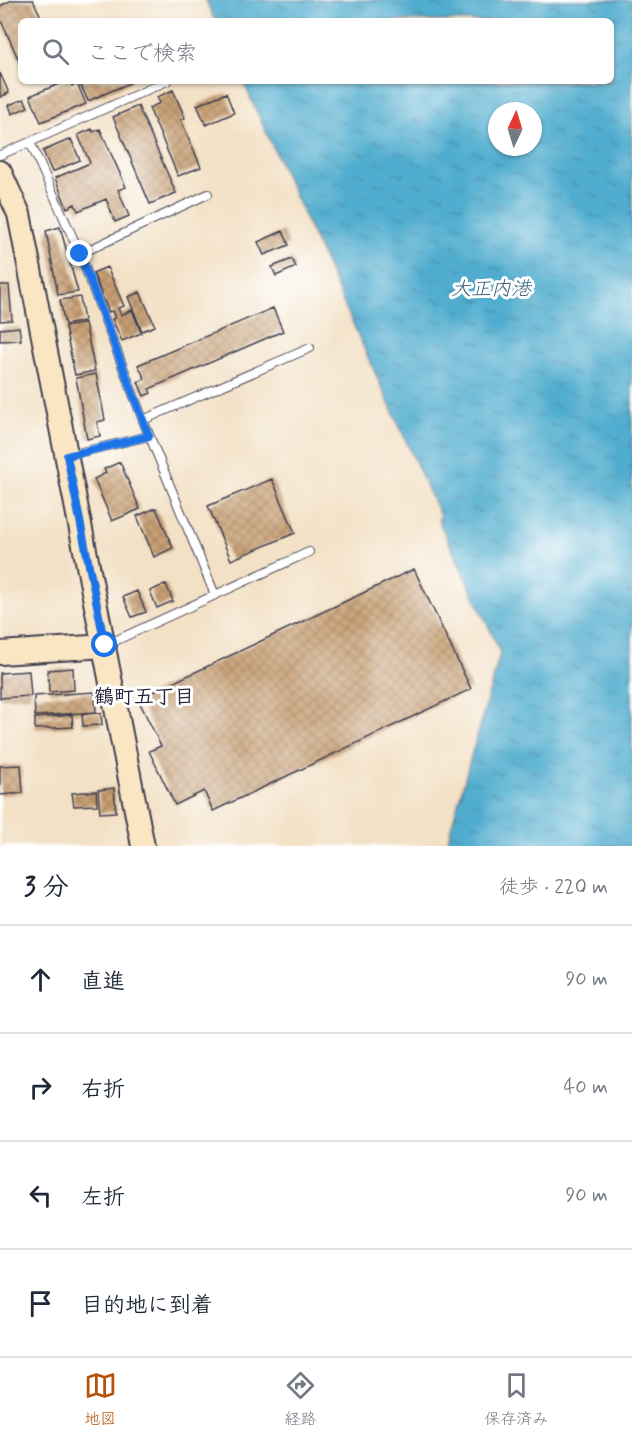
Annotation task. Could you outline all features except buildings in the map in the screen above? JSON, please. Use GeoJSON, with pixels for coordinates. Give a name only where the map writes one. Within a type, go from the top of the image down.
{"type":"FeatureCollection","features":[{"type":"Feature","properties":{"kind":"street"},"geometry":{"type":"LineString","coordinates":[[0,172],[19,214],[143,846]]}},
{"type":"Feature","properties":{"kind":"street"},"geometry":{"type":"LineString","coordinates":[[0,653],[105,645]]}},
{"type":"Feature","properties":{"kind":"lane"},"geometry":{"type":"LineString","coordinates":[[0,155],[160,84]]}},
{"type":"Feature","properties":{"kind":"lane"},"geometry":{"type":"LineString","coordinates":[[30,142],[80,254],[149,436],[215,595]]}},
{"type":"Feature","properties":{"kind":"lane"},"geometry":{"type":"LineString","coordinates":[[80,254],[208,195]]}},
{"type":"Feature","properties":{"kind":"lane"},"geometry":{"type":"LineString","coordinates":[[143,420],[310,348]]}},
{"type":"Feature","properties":{"kind":"lane"},"geometry":{"type":"LineString","coordinates":[[67,456],[149,436]]}},
{"type":"Feature","properties":{"kind":"lane"},"geometry":{"type":"LineString","coordinates":[[105,645],[309,552]]}},
{"type":"Feature","properties":{"kind":"water","name":"大正内港"},"geometry":{"type":"Polygon","coordinates":[[[206,0],[632,0],[632,846],[446,846],[500,654],[438,519],[441,518],[244,84],[614,84],[614,18],[214,18],[206,0]]]}},
{"type":"Feature","properties":{"kind":"district","name":"鶴町五丁目"},"geometry":{"type":"Point","coordinates":[144,696]}},
{"type":"Feature","properties":{"kind":"route"},"geometry":{"type":"LineString","coordinates":[[80,254],[149,436],[67,456],[105,645]]}}]}
